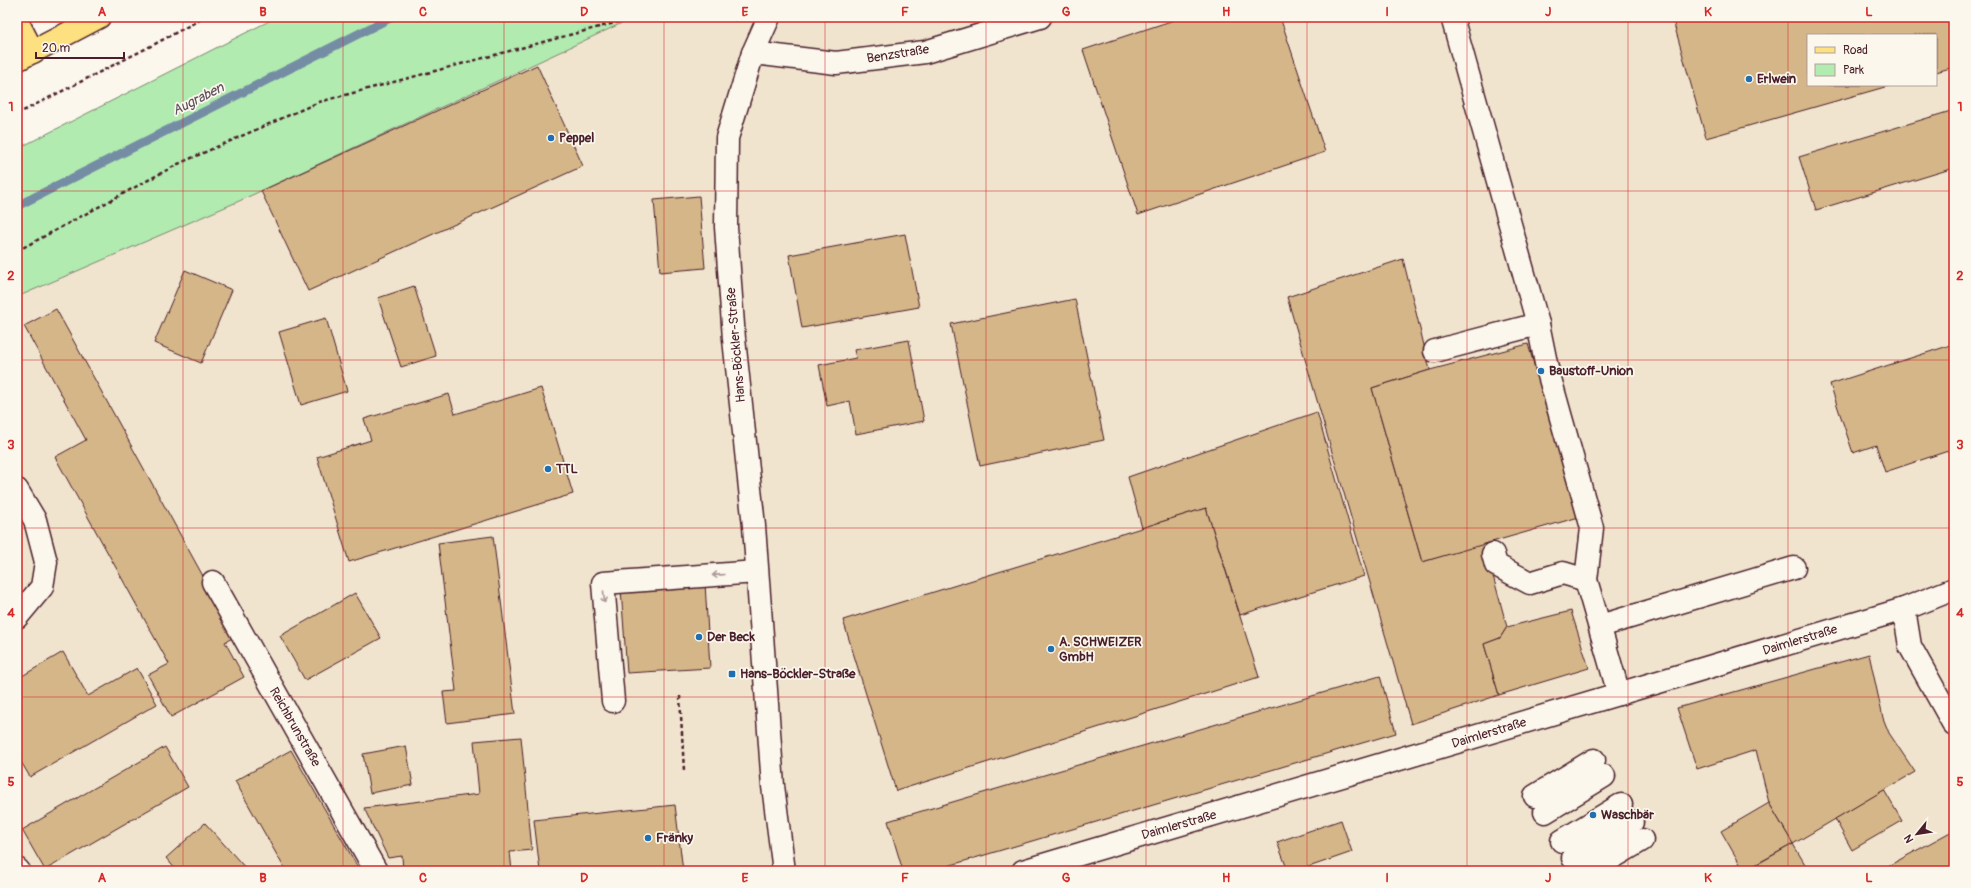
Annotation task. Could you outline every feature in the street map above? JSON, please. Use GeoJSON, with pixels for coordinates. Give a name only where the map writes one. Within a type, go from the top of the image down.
{"type":"FeatureCollection","features":[{"type":"Feature","properties":{"kind":"main road"},"geometry":{"type":"LineString","coordinates":[[17,21],[25,56],[68,24],[99,17]]}},
{"type":"Feature","properties":{"kind":"street","name":"Hans-Böckler-Straße"},"geometry":{"type":"LineString","coordinates":[[769,17],[753,53],[727,138],[726,227],[734,339],[757,572],[773,786],[784,871]]}},
{"type":"Feature","properties":{"kind":"street","name":"Benzstraße"},"geometry":{"type":"LineString","coordinates":[[753,53],[836,63],[924,52],[1040,17]]}},
{"type":"Feature","properties":{"kind":"street"},"geometry":{"type":"LineString","coordinates":[[1452,17],[1538,324],[1547,368],[1592,528],[1586,580],[1620,694]]}},
{"type":"Feature","properties":{"kind":"street"},"geometry":{"type":"LineString","coordinates":[[1435,351],[1538,324]]}},
{"type":"Feature","properties":{"kind":"street"},"geometry":{"type":"LineString","coordinates":[[17,490],[35,520],[46,562],[42,587],[17,617]]}},
{"type":"Feature","properties":{"kind":"street"},"geometry":{"type":"LineString","coordinates":[[1493,554],[1496,565],[1530,583],[1563,573],[1586,580]]}},
{"type":"Feature","properties":{"kind":"street"},"geometry":{"type":"LineString","coordinates":[[1600,626],[1794,568]]}},
{"type":"Feature","properties":{"kind":"street"},"geometry":{"type":"LineString","coordinates":[[613,700],[603,583],[757,572]]}},
{"type":"Feature","properties":{"kind":"street","name":"Reichbrunstraße"},"geometry":{"type":"LineString","coordinates":[[213,582],[376,871]]}},
{"type":"Feature","properties":{"kind":"street","name":"Daimlerstraße"},"geometry":{"type":"LineString","coordinates":[[1023,871],[1904,609],[1954,589]]}},
{"type":"Feature","properties":{"kind":"street"},"geometry":{"type":"LineString","coordinates":[[1904,609],[1910,646],[1954,725]]}},
{"type":"Feature","properties":{"kind":"street"},"geometry":{"type":"LineString","coordinates":[[1540,804],[1599,768]]}},
{"type":"Feature","properties":{"kind":"street"},"geometry":{"type":"LineString","coordinates":[[1567,850],[1632,822],[1590,871]]}},
{"type":"Feature","properties":{"kind":"path"},"geometry":{"type":"LineString","coordinates":[[17,114],[153,46],[205,17]]}},
{"type":"Feature","properties":{"kind":"path"},"geometry":{"type":"LineString","coordinates":[[17,251],[178,164],[319,102],[618,22],[626,17]]}},
{"type":"Feature","properties":{"kind":"path"},"geometry":{"type":"LineString","coordinates":[[680,696],[684,771]]}},
{"type":"Feature","properties":{"kind":"shaded area"},"geometry":{"type":"Polygon","coordinates":[[[635,17],[1954,17],[1954,871],[17,871],[17,297],[237,202],[635,17]]]}},
{"type":"Feature","properties":{"kind":"green space"},"geometry":{"type":"Polygon","coordinates":[[[277,17],[635,17],[237,202],[17,297],[17,149],[277,17]]]}},
{"type":"Feature","properties":{"kind":"building"},"geometry":{"type":"Polygon","coordinates":[[[1183,17],[1280,17],[1325,152],[1138,215],[1083,50],[1183,17]]]}},
{"type":"Feature","properties":{"kind":"building","name":"Erlwein"},"geometry":{"type":"Polygon","coordinates":[[[1672,17],[1954,17],[1954,67],[1937,72],[1937,34],[1807,34],[1807,86],[1888,86],[1706,138],[1672,17]]]}},
{"type":"Feature","properties":{"kind":"building"},"geometry":{"type":"Polygon","coordinates":[[[537,65],[583,166],[308,291],[261,191],[537,65]]]}},
{"type":"Feature","properties":{"kind":"building"},"geometry":{"type":"Polygon","coordinates":[[[1954,110],[1954,152],[1950,153],[1954,168],[1816,210],[1799,157],[1954,110]]]}},
{"type":"Feature","properties":{"kind":"building"},"geometry":{"type":"Polygon","coordinates":[[[1954,152],[1954,169],[1950,153],[1954,152]]]}},
{"type":"Feature","properties":{"kind":"building"},"geometry":{"type":"Polygon","coordinates":[[[699,196],[705,268],[660,272],[654,200],[699,196]]]}},
{"type":"Feature","properties":{"kind":"building"},"geometry":{"type":"Polygon","coordinates":[[[905,234],[919,307],[802,328],[789,255],[905,234]]]}},
{"type":"Feature","properties":{"kind":"building"},"geometry":{"type":"Polygon","coordinates":[[[1403,259],[1430,370],[1372,388],[1422,562],[1484,543],[1507,627],[1500,638],[1484,644],[1499,695],[1411,724],[1287,297],[1403,259]]]}},
{"type":"Feature","properties":{"kind":"building"},"geometry":{"type":"Polygon","coordinates":[[[185,270],[232,290],[201,363],[154,343],[185,270]]]}},
{"type":"Feature","properties":{"kind":"building"},"geometry":{"type":"Polygon","coordinates":[[[414,286],[436,356],[401,367],[378,298],[414,286]]]}},
{"type":"Feature","properties":{"kind":"building"},"geometry":{"type":"Polygon","coordinates":[[[1075,299],[1104,440],[980,466],[951,324],[1075,299]]]}},
{"type":"Feature","properties":{"kind":"building"},"geometry":{"type":"Polygon","coordinates":[[[56,309],[236,636],[225,642],[244,677],[171,717],[148,675],[169,664],[55,457],[86,440],[24,326],[56,309]]]}},
{"type":"Feature","properties":{"kind":"building"},"geometry":{"type":"Polygon","coordinates":[[[326,318],[347,391],[301,405],[279,332],[326,318]]]}},
{"type":"Feature","properties":{"kind":"building"},"geometry":{"type":"Polygon","coordinates":[[[909,340],[924,421],[856,434],[850,401],[827,406],[819,365],[856,358],[854,350],[909,340]]]}},
{"type":"Feature","properties":{"kind":"building"},"geometry":{"type":"Polygon","coordinates":[[[1528,344],[1579,517],[1422,562],[1372,388],[1430,370],[1528,344]]]}},
{"type":"Feature","properties":{"kind":"building"},"geometry":{"type":"Polygon","coordinates":[[[1954,344],[1954,449],[1885,472],[1876,445],[1853,453],[1830,384],[1954,344]]]}},
{"type":"Feature","properties":{"kind":"building"},"geometry":{"type":"Polygon","coordinates":[[[541,388],[573,494],[349,562],[317,457],[371,440],[364,419],[449,394],[455,414],[541,388]]]}},
{"type":"Feature","properties":{"kind":"building"},"geometry":{"type":"Polygon","coordinates":[[[1317,412],[1364,576],[1240,615],[1206,508],[1142,528],[1128,477],[1317,412]]]}},
{"type":"Feature","properties":{"kind":"building","name":"A. SCHWEIZER GmbH"},"geometry":{"type":"Polygon","coordinates":[[[1206,508],[1259,677],[896,791],[843,620],[1206,508]]]}},
{"type":"Feature","properties":{"kind":"building"},"geometry":{"type":"Polygon","coordinates":[[[493,536],[515,714],[447,723],[443,692],[456,691],[438,543],[493,536]]]}},
{"type":"Feature","properties":{"kind":"building"},"geometry":{"type":"Polygon","coordinates":[[[705,583],[710,668],[627,673],[621,589],[705,583]]]}},
{"type":"Feature","properties":{"kind":"building"},"geometry":{"type":"Polygon","coordinates":[[[355,593],[381,638],[305,680],[280,636],[355,593]]]}},
{"type":"Feature","properties":{"kind":"building"},"geometry":{"type":"Polygon","coordinates":[[[1571,611],[1589,668],[1499,695],[1484,644],[1500,638],[1507,627],[1571,611]]]}},
{"type":"Feature","properties":{"kind":"building"},"geometry":{"type":"Polygon","coordinates":[[[63,652],[88,696],[137,668],[157,704],[30,777],[17,755],[17,679],[63,652]]]}},
{"type":"Feature","properties":{"kind":"building"},"geometry":{"type":"Polygon","coordinates":[[[1869,654],[1883,718],[1889,733],[1915,772],[1793,844],[1769,803],[1756,750],[1697,769],[1677,708],[1869,654]]]}},
{"type":"Feature","properties":{"kind":"building"},"geometry":{"type":"Polygon","coordinates":[[[1380,676],[1396,733],[931,871],[903,871],[888,821],[1380,676]]]}},
{"type":"Feature","properties":{"kind":"building"},"geometry":{"type":"Polygon","coordinates":[[[521,737],[532,850],[510,852],[512,871],[403,871],[402,856],[388,858],[364,808],[479,794],[474,741],[521,737]]]}},
{"type":"Feature","properties":{"kind":"building"},"geometry":{"type":"Polygon","coordinates":[[[406,746],[413,785],[370,793],[363,754],[406,746]]]}},
{"type":"Feature","properties":{"kind":"building"},"geometry":{"type":"Polygon","coordinates":[[[165,747],[188,787],[45,870],[22,830],[165,747]]]}},
{"type":"Feature","properties":{"kind":"building"},"geometry":{"type":"Polygon","coordinates":[[[291,750],[360,871],[286,871],[235,781],[291,750]]]}},
{"type":"Feature","properties":{"kind":"building"},"geometry":{"type":"Polygon","coordinates":[[[1884,790],[1902,821],[1852,850],[1835,819],[1884,790]]]}},
{"type":"Feature","properties":{"kind":"building"},"geometry":{"type":"Polygon","coordinates":[[[1769,803],[1793,844],[1744,871],[1721,831],[1769,803]]]}},
{"type":"Feature","properties":{"kind":"building"},"geometry":{"type":"Polygon","coordinates":[[[675,805],[683,871],[540,871],[534,820],[675,805]]]}},
{"type":"Feature","properties":{"kind":"building"},"geometry":{"type":"Polygon","coordinates":[[[1341,820],[1352,852],[1297,871],[1288,871],[1277,842],[1341,820]]]}},
{"type":"Feature","properties":{"kind":"building"},"geometry":{"type":"Polygon","coordinates":[[[205,823],[248,871],[177,871],[166,858],[205,823]]]}},
{"type":"Feature","properties":{"kind":"building"},"geometry":{"type":"Polygon","coordinates":[[[1954,830],[1954,871],[1879,871],[1954,830]]]}},
{"type":"Feature","properties":{"kind":"building"},"geometry":{"type":"Polygon","coordinates":[[[1793,844],[1809,871],[1745,871],[1793,844]]]}},
{"type":"Feature","properties":{"kind":"building"},"geometry":{"type":"Polygon","coordinates":[[[1124,867],[1126,871],[1110,871],[1124,867]]]}},
{"type":"Feature","properties":{"kind":"waterway","name":"Augraben"},"geometry":{"type":"LineString","coordinates":[[17,206],[392,17]]}},
{"type":"Feature","properties":{"kind":"place","name":"Erlwein"},"geometry":{"type":"Point","coordinates":[1749,79]}},
{"type":"Feature","properties":{"kind":"place","name":"Peppel"},"geometry":{"type":"Point","coordinates":[551,138]}},
{"type":"Feature","properties":{"kind":"place","name":"Baustoff-Union"},"geometry":{"type":"Point","coordinates":[1541,371]}},
{"type":"Feature","properties":{"kind":"place","name":"TTL"},"geometry":{"type":"Point","coordinates":[548,469]}},
{"type":"Feature","properties":{"kind":"place","name":"Der Beck"},"geometry":{"type":"Point","coordinates":[699,637]}},
{"type":"Feature","properties":{"kind":"place","name":"A. SCHWEIZER GmbH"},"geometry":{"type":"Point","coordinates":[1051,649]}},
{"type":"Feature","properties":{"kind":"place","name":"Hans-Böckler-Straße"},"geometry":{"type":"Point","coordinates":[732,674]}},
{"type":"Feature","properties":{"kind":"place","name":"Waschbär"},"geometry":{"type":"Point","coordinates":[1593,815]}},
{"type":"Feature","properties":{"kind":"place","name":"Fränky"},"geometry":{"type":"Point","coordinates":[648,838]}}]}
